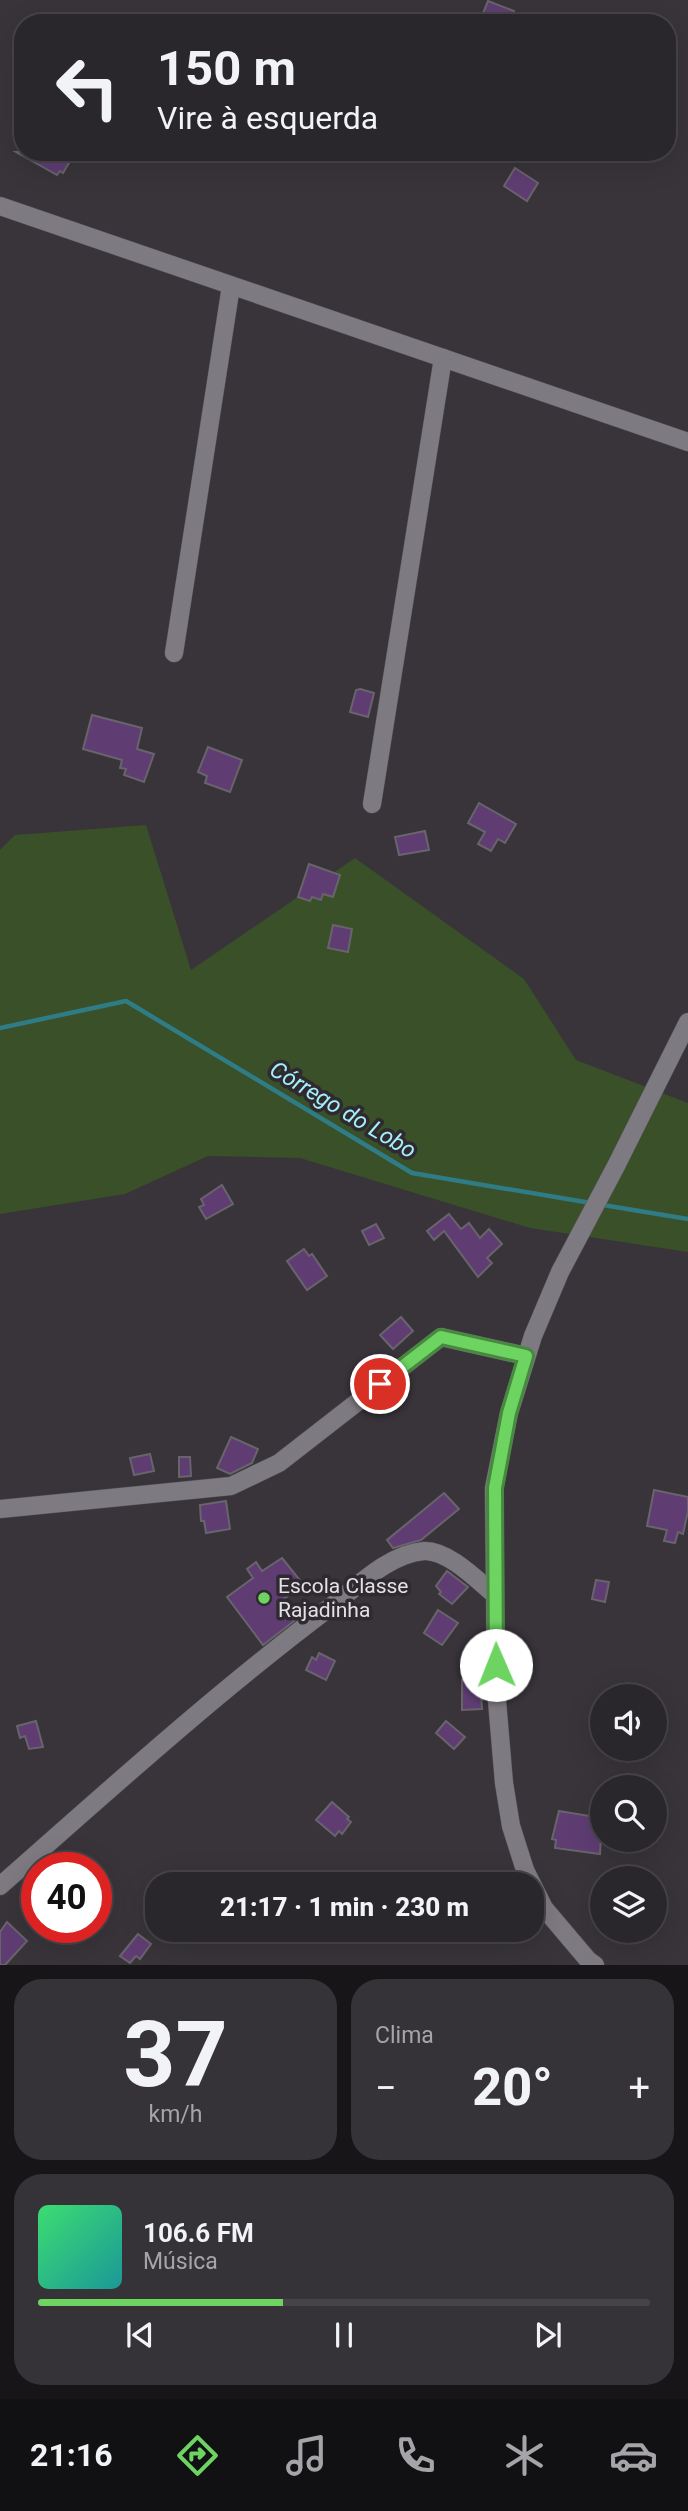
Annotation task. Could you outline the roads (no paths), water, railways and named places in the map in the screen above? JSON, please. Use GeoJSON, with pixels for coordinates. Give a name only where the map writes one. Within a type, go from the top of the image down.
{"type":"FeatureCollection","features":[{"type":"Feature","properties":{"kind":"street"},"geometry":{"type":"LineString","coordinates":[[0,206],[688,442]]}},
{"type":"Feature","properties":{"kind":"street"},"geometry":{"type":"LineString","coordinates":[[174,653],[232,286]]}},
{"type":"Feature","properties":{"kind":"street"},"geometry":{"type":"LineString","coordinates":[[372,804],[443,358]]}},
{"type":"Feature","properties":{"kind":"street"},"geometry":{"type":"LineString","coordinates":[[595,1965],[544,1908],[525,1870],[511,1826],[504,1783],[496,1689],[495,1488],[509,1413],[533,1336],[560,1272],[688,1022]]}},
{"type":"Feature","properties":{"kind":"street"},"geometry":{"type":"LineString","coordinates":[[0,1509],[231,1486],[279,1463],[441,1337],[526,1356]]}},
{"type":"Feature","properties":{"kind":"street"},"geometry":{"type":"LineString","coordinates":[[0,1886],[177,1730],[290,1637],[395,1559],[425,1551],[450,1559],[495,1595]]}},
{"type":"Feature","properties":{"kind":"waterway","name":"Córrego do Lobo"},"geometry":{"type":"LineString","coordinates":[[0,1028],[126,1001],[412,1173],[591,1203]]}},
{"type":"Feature","properties":{"kind":"waterway","name":"Córrego do Lobo"},"geometry":{"type":"LineString","coordinates":[[603,1205],[688,1219]]}},
{"type":"Feature","properties":{"kind":"place","name":"Escola Classe Rajadinha"},"geometry":{"type":"Point","coordinates":[264,1598]}}]}
